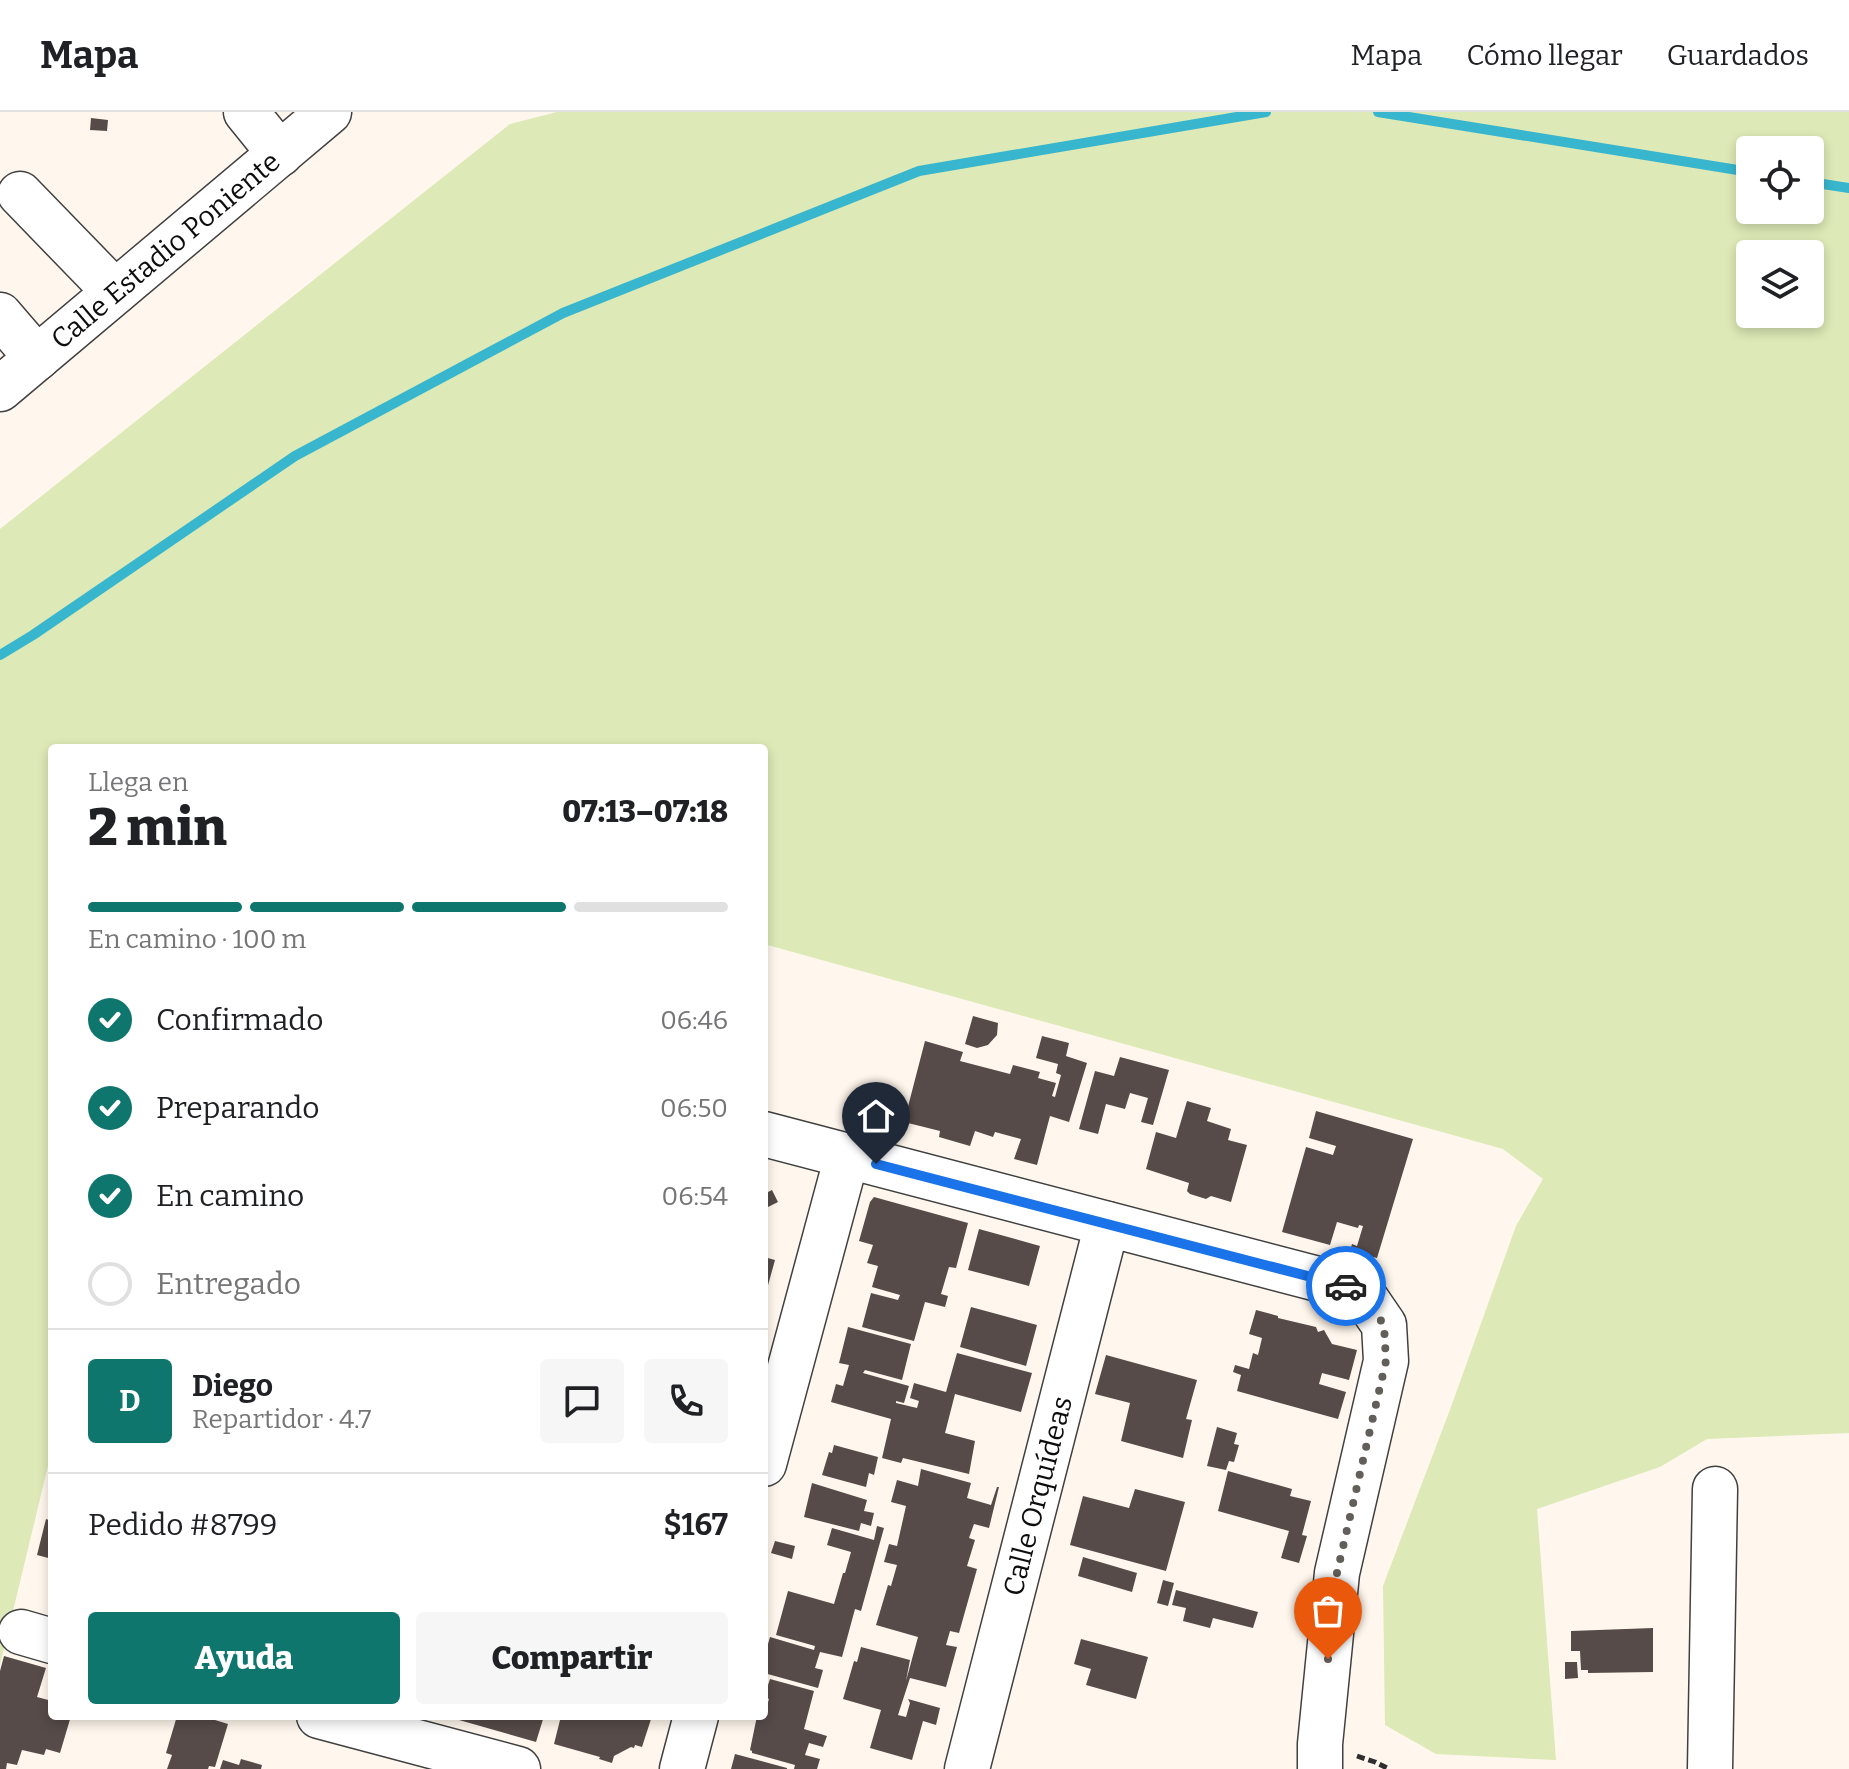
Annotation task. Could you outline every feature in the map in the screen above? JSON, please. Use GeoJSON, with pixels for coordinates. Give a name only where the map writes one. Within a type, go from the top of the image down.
{"type":"FeatureCollection","features":[{"type":"Feature","properties":{"kind":"street"},"geometry":{"type":"LineString","coordinates":[[246,112],[280,154]]}},
{"type":"Feature","properties":{"kind":"street","name":"Calle Estadio Poniente"},"geometry":{"type":"LineString","coordinates":[[0,389],[329,112]]}},
{"type":"Feature","properties":{"kind":"street"},"geometry":{"type":"LineString","coordinates":[[20,194],[115,292]]}},
{"type":"Feature","properties":{"kind":"street"},"geometry":{"type":"LineString","coordinates":[[0,315],[37,358]]}},
{"type":"Feature","properties":{"kind":"street"},"geometry":{"type":"LineString","coordinates":[[768,1135],[1360,1290],[1384,1325],[1386,1361],[1337,1573],[1320,1769]]}},
{"type":"Feature","properties":{"kind":"street"},"geometry":{"type":"LineString","coordinates":[[768,1449],[847,1156]]}},
{"type":"Feature","properties":{"kind":"street","name":"Calle Orquídeas"},"geometry":{"type":"LineString","coordinates":[[967,1769],[1107,1224]]}},
{"type":"Feature","properties":{"kind":"street"},"geometry":{"type":"LineString","coordinates":[[1710,1769],[1715,1489]]}},
{"type":"Feature","properties":{"kind":"street"},"geometry":{"type":"LineString","coordinates":[[348,1720],[405,1728],[518,1769]]}},
{"type":"Feature","properties":{"kind":"street"},"geometry":{"type":"LineString","coordinates":[[682,1769],[695,1720]]}},
{"type":"Feature","properties":{"kind":"green space"},"geometry":{"type":"Polygon","coordinates":[[[557,112],[1849,112],[1849,1433],[1707,1439],[1660,1467],[1537,1509],[1556,1760],[1436,1754],[1385,1725],[1383,1586],[1516,1226],[1543,1179],[1503,1149],[768,945],[768,744],[48,744],[48,1466],[0,1665],[0,529],[510,124],[557,112]]]}},
{"type":"Feature","properties":{"kind":"building"},"geometry":{"type":"Polygon","coordinates":[[[91,118],[108,120],[107,131],[90,130],[91,118]]]}},
{"type":"Feature","properties":{"kind":"building"},"geometry":{"type":"Polygon","coordinates":[[[973,1016],[998,1023],[997,1035],[988,1045],[977,1048],[965,1044],[973,1016]]]}},
{"type":"Feature","properties":{"kind":"building"},"geometry":{"type":"Polygon","coordinates":[[[1042,1036],[1069,1043],[1066,1056],[1087,1063],[1069,1122],[1050,1116],[1037,1165],[1014,1159],[1021,1139],[995,1132],[993,1137],[975,1131],[970,1146],[939,1137],[940,1131],[904,1122],[925,1041],[963,1052],[960,1061],[1010,1074],[1013,1065],[1040,1072],[1038,1078],[1056,1083],[1052,1096],[1055,1097],[1061,1075],[1056,1073],[1058,1064],[1036,1058],[1042,1036]]]}},
{"type":"Feature","properties":{"kind":"building"},"geometry":{"type":"Polygon","coordinates":[[[1120,1057],[1169,1070],[1153,1125],[1141,1122],[1148,1098],[1130,1093],[1125,1109],[1106,1104],[1098,1134],[1079,1129],[1095,1071],[1114,1076],[1120,1057]]]}},
{"type":"Feature","properties":{"kind":"building"},"geometry":{"type":"Polygon","coordinates":[[[1187,1101],[1211,1108],[1207,1121],[1231,1129],[1228,1140],[1247,1145],[1231,1202],[1190,1194],[1187,1191],[1189,1183],[1146,1169],[1156,1132],[1176,1138],[1187,1101]]]}},
{"type":"Feature","properties":{"kind":"building"},"geometry":{"type":"Polygon","coordinates":[[[1316,1111],[1413,1139],[1377,1258],[1350,1251],[1352,1244],[1357,1246],[1363,1226],[1359,1225],[1358,1228],[1337,1222],[1330,1245],[1282,1232],[1306,1147],[1333,1155],[1336,1146],[1309,1138],[1316,1111]]]}},
{"type":"Feature","properties":{"kind":"building"},"geometry":{"type":"Polygon","coordinates":[[[772,1190],[778,1202],[768,1207],[768,1192],[772,1190]]]}},
{"type":"Feature","properties":{"kind":"building"},"geometry":{"type":"Polygon","coordinates":[[[874,1197],[968,1223],[956,1268],[949,1267],[941,1294],[948,1296],[945,1307],[925,1302],[914,1341],[862,1327],[871,1293],[898,1300],[900,1295],[872,1287],[878,1266],[867,1263],[873,1245],[859,1241],[874,1197]]]}},
{"type":"Feature","properties":{"kind":"building"},"geometry":{"type":"Polygon","coordinates":[[[979,1229],[1040,1246],[1029,1286],[968,1270],[979,1229]]]}},
{"type":"Feature","properties":{"kind":"building"},"geometry":{"type":"Polygon","coordinates":[[[768,1258],[775,1260],[768,1285],[768,1258]]]}},
{"type":"Feature","properties":{"kind":"building"},"geometry":{"type":"Polygon","coordinates":[[[971,1307],[1037,1325],[1026,1366],[960,1347],[971,1307]]]}},
{"type":"Feature","properties":{"kind":"building"},"geometry":{"type":"Polygon","coordinates":[[[1256,1310],[1316,1327],[1318,1332],[1324,1330],[1332,1344],[1357,1350],[1349,1380],[1322,1373],[1319,1384],[1346,1392],[1338,1419],[1237,1391],[1241,1375],[1233,1372],[1235,1365],[1249,1369],[1253,1353],[1258,1355],[1262,1338],[1249,1334],[1256,1310]]]}},
{"type":"Feature","properties":{"kind":"building"},"geometry":{"type":"Polygon","coordinates":[[[848,1327],[911,1344],[902,1380],[865,1370],[863,1373],[909,1386],[904,1403],[896,1403],[917,1408],[919,1401],[910,1398],[914,1383],[946,1392],[957,1353],[1032,1373],[1021,1412],[955,1394],[945,1433],[975,1441],[969,1474],[903,1458],[901,1463],[882,1458],[891,1419],[831,1402],[836,1384],[843,1386],[849,1365],[839,1363],[848,1327]]]}},
{"type":"Feature","properties":{"kind":"building"},"geometry":{"type":"Polygon","coordinates":[[[1106,1355],[1197,1380],[1186,1419],[1192,1420],[1183,1458],[1121,1441],[1130,1403],[1095,1394],[1106,1355]]]}},
{"type":"Feature","properties":{"kind":"building"},"geometry":{"type":"Polygon","coordinates":[[[1217,1427],[1237,1433],[1234,1444],[1239,1445],[1234,1462],[1229,1461],[1226,1470],[1207,1466],[1217,1427]]]}},
{"type":"Feature","properties":{"kind":"building"},"geometry":{"type":"Polygon","coordinates":[[[834,1445],[878,1457],[874,1475],[869,1473],[866,1487],[822,1475],[834,1445]]]}},
{"type":"Feature","properties":{"kind":"building"},"geometry":{"type":"Polygon","coordinates":[[[921,1469],[971,1483],[967,1498],[991,1505],[999,1487],[989,1528],[974,1524],[969,1538],[975,1540],[967,1566],[977,1569],[959,1633],[950,1631],[946,1645],[957,1647],[946,1687],[910,1678],[898,1715],[906,1717],[910,1703],[908,1699],[940,1708],[936,1725],[923,1721],[912,1760],[870,1748],[881,1710],[843,1699],[861,1647],[910,1660],[906,1681],[918,1637],[876,1625],[897,1565],[884,1562],[889,1544],[897,1546],[906,1506],[891,1502],[897,1480],[918,1486],[921,1469]]]}},
{"type":"Feature","properties":{"kind":"building"},"geometry":{"type":"Polygon","coordinates":[[[1228,1471],[1292,1489],[1290,1496],[1311,1501],[1302,1535],[1307,1536],[1299,1563],[1281,1558],[1289,1531],[1218,1511],[1228,1471]]]}},
{"type":"Feature","properties":{"kind":"building"},"geometry":{"type":"Polygon","coordinates":[[[812,1483],[867,1500],[864,1511],[874,1513],[871,1526],[861,1523],[859,1531],[804,1517],[812,1483]]]}},
{"type":"Feature","properties":{"kind":"building"},"geometry":{"type":"Polygon","coordinates":[[[1135,1489],[1185,1502],[1166,1571],[1070,1545],[1083,1496],[1129,1508],[1135,1489]]]}},
{"type":"Feature","properties":{"kind":"building"},"geometry":{"type":"Polygon","coordinates":[[[46,1519],[48,1558],[37,1555],[46,1519]]]}},
{"type":"Feature","properties":{"kind":"building"},"geometry":{"type":"Polygon","coordinates":[[[877,1526],[884,1528],[861,1611],[855,1609],[842,1657],[820,1652],[815,1668],[823,1670],[818,1688],[768,1674],[770,1637],[814,1650],[815,1646],[776,1635],[788,1591],[834,1604],[851,1552],[827,1545],[832,1528],[874,1540],[877,1526]]]}},
{"type":"Feature","properties":{"kind":"building"},"geometry":{"type":"Polygon","coordinates":[[[775,1541],[795,1546],[792,1559],[771,1553],[775,1541]]]}},
{"type":"Feature","properties":{"kind":"building"},"geometry":{"type":"Polygon","coordinates":[[[1083,1557],[1137,1573],[1132,1592],[1078,1576],[1083,1557]]]}},
{"type":"Feature","properties":{"kind":"building"},"geometry":{"type":"Polygon","coordinates":[[[1163,1580],[1174,1583],[1168,1606],[1157,1603],[1163,1580]]]}},
{"type":"Feature","properties":{"kind":"building"},"geometry":{"type":"Polygon","coordinates":[[[1176,1590],[1258,1612],[1253,1628],[1213,1618],[1210,1628],[1183,1621],[1186,1608],[1172,1605],[1176,1590]]]}},
{"type":"Feature","properties":{"kind":"building"},"geometry":{"type":"Polygon","coordinates":[[[1653,1628],[1653,1672],[1588,1673],[1588,1670],[1581,1670],[1580,1651],[1571,1651],[1571,1631],[1653,1628]]]}},
{"type":"Feature","properties":{"kind":"building"},"geometry":{"type":"Polygon","coordinates":[[[1081,1639],[1148,1657],[1136,1699],[1086,1685],[1091,1669],[1074,1664],[1081,1639]]]}},
{"type":"Feature","properties":{"kind":"building"},"geometry":{"type":"Polygon","coordinates":[[[4,1656],[46,1668],[37,1697],[48,1700],[48,1720],[70,1720],[60,1753],[46,1749],[44,1755],[22,1750],[17,1765],[7,1763],[6,1769],[0,1769],[0,1671],[4,1656]]]}},
{"type":"Feature","properties":{"kind":"building"},"geometry":{"type":"Polygon","coordinates":[[[1565,1662],[1577,1662],[1578,1678],[1565,1679],[1565,1662]]]}},
{"type":"Feature","properties":{"kind":"building"},"geometry":{"type":"Polygon","coordinates":[[[770,1679],[814,1691],[804,1729],[827,1736],[823,1747],[809,1743],[805,1755],[820,1759],[817,1769],[794,1769],[795,1765],[750,1750],[756,1720],[768,1720],[770,1679]]]}},
{"type":"Feature","properties":{"kind":"building"},"geometry":{"type":"Polygon","coordinates":[[[176,1720],[215,1720],[228,1724],[215,1767],[167,1769],[172,1755],[166,1753],[176,1720]]]}},
{"type":"Feature","properties":{"kind":"building"},"geometry":{"type":"Polygon","coordinates":[[[459,1720],[543,1720],[536,1742],[459,1720]]]}},
{"type":"Feature","properties":{"kind":"building"},"geometry":{"type":"Polygon","coordinates":[[[560,1720],[651,1720],[642,1747],[635,1745],[614,1756],[612,1763],[554,1744],[560,1720]]]}},
{"type":"Feature","properties":{"kind":"building"},"geometry":{"type":"Polygon","coordinates":[[[735,1754],[787,1768],[787,1769],[731,1769],[735,1754]]]}},
{"type":"Feature","properties":{"kind":"building"},"geometry":{"type":"Polygon","coordinates":[[[241,1759],[262,1765],[261,1769],[220,1769],[223,1760],[239,1765],[241,1759]]]}},
{"type":"Feature","properties":{"kind":"waterway"},"geometry":{"type":"LineString","coordinates":[[0,655],[295,456],[563,313],[919,171],[1266,112]]}},
{"type":"Feature","properties":{"kind":"waterway"},"geometry":{"type":"LineString","coordinates":[[1378,112],[1736,170]]}},
{"type":"Feature","properties":{"kind":"waterway"},"geometry":{"type":"LineString","coordinates":[[1824,184],[1849,188]]}},
{"type":"Feature","properties":{"kind":"way so far"},"geometry":{"type":"LineString","coordinates":[[1328,1659],[1337,1573],[1386,1361],[1384,1325],[1360,1290],[1346,1286]]}},
{"type":"Feature","properties":{"kind":"route"},"geometry":{"type":"LineString","coordinates":[[876,1164],[1346,1286]]}}]}
